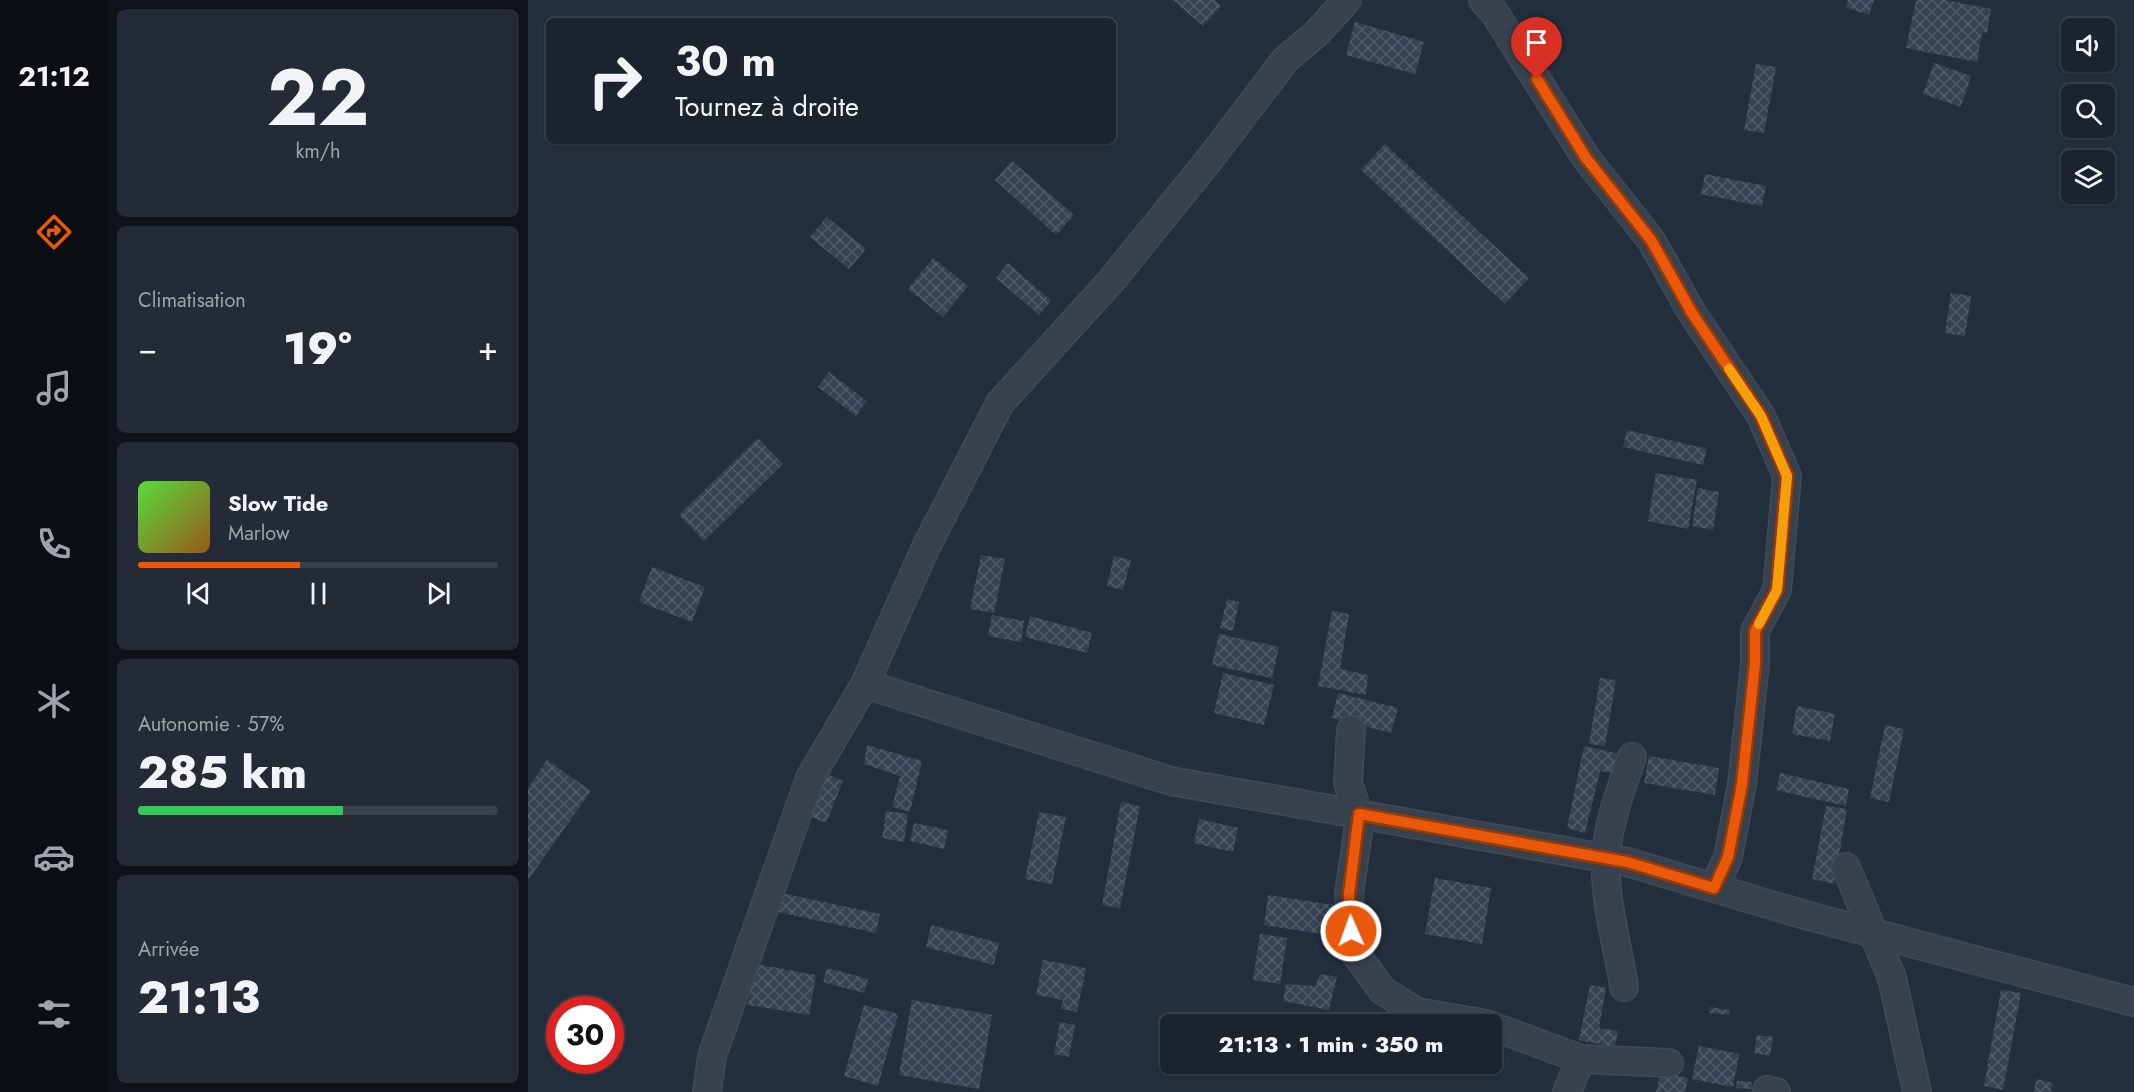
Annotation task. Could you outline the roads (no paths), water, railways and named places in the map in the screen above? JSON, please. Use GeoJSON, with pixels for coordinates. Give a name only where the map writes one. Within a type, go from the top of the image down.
{"type":"FeatureCollection","features":[{"type":"Feature","properties":{"kind":"street"},"geometry":{"type":"LineString","coordinates":[[1483,0],[1494,12],[1586,158],[1651,240],[1692,313],[1761,416],[1787,476],[1777,590],[1755,631],[1755,664],[1742,784],[1728,857],[1714,888]]}},
{"type":"Feature","properties":{"kind":"street"},"geometry":{"type":"LineString","coordinates":[[707,1092],[712,1056],[810,778],[865,684],[926,548],[1000,403],[1112,281],[1286,59],[1317,33],[1334,5]]}},
{"type":"Feature","properties":{"kind":"street"},"geometry":{"type":"LineString","coordinates":[[865,684],[1171,781],[1606,858],[1873,933],[2134,1002]]}},
{"type":"Feature","properties":{"kind":"street"},"geometry":{"type":"LineString","coordinates":[[1351,730],[1348,783],[1359,814],[1349,894],[1352,949],[1383,991],[1417,1012],[1428,1014]]}},
{"type":"Feature","properties":{"kind":"street"},"geometry":{"type":"LineString","coordinates":[[1624,987],[1607,885],[1606,858],[1611,830],[1632,757]]}},
{"type":"Feature","properties":{"kind":"street"},"geometry":{"type":"LineString","coordinates":[[1846,867],[1893,978],[1917,1092]]}},
{"type":"Feature","properties":{"kind":"street"},"geometry":{"type":"LineString","coordinates":[[1502,1030],[1581,1059],[1669,1063]]}},
{"type":"Feature","properties":{"kind":"street"},"geometry":{"type":"LineString","coordinates":[[1567,1092],[1581,1059]]}}]}
